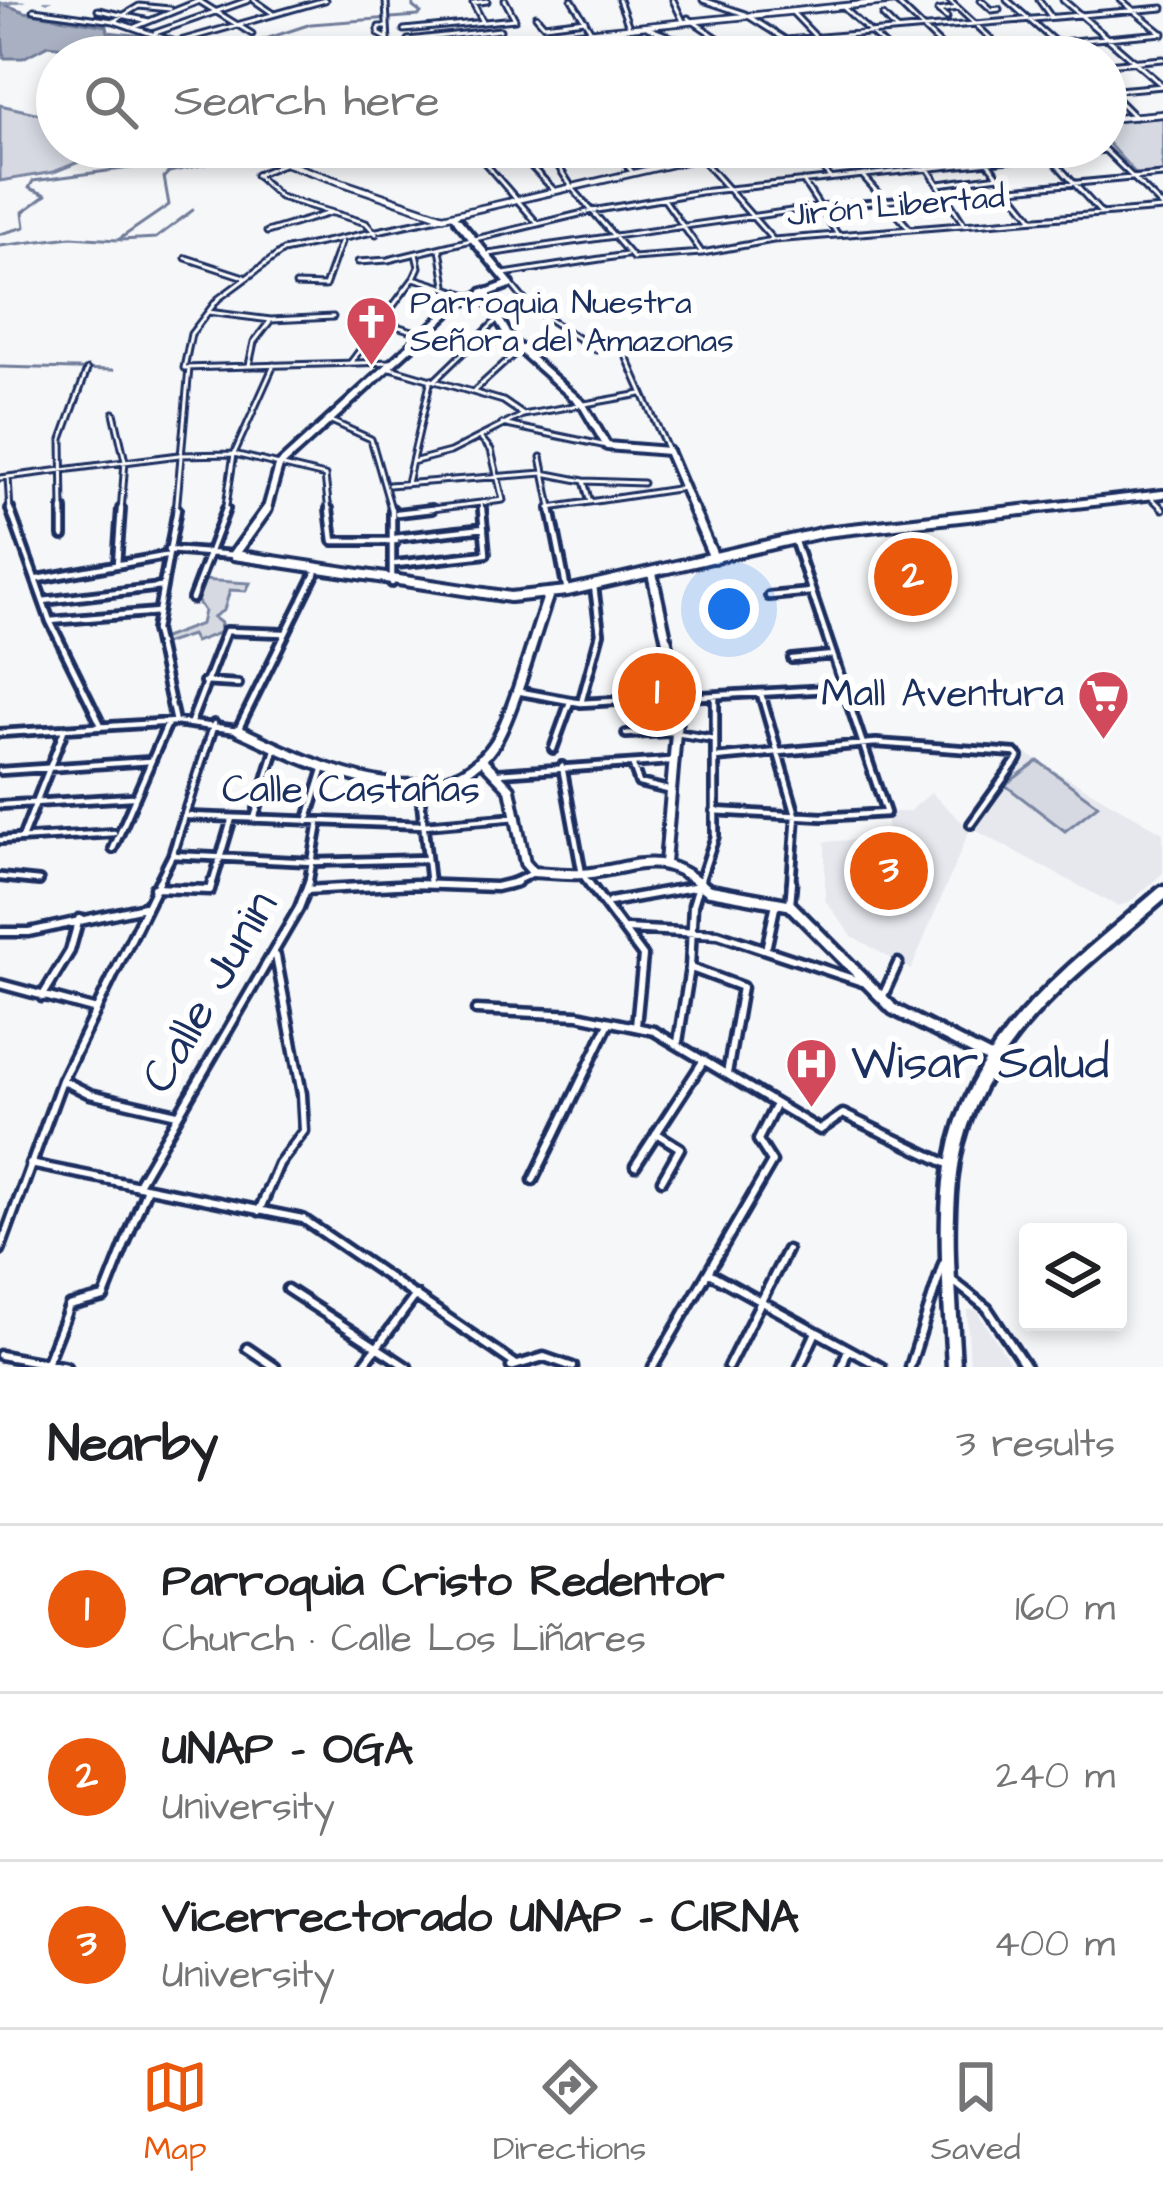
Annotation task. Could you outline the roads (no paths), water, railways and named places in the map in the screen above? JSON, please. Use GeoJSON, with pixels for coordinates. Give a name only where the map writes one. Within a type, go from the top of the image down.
{"type":"FeatureCollection","features":[{"type":"Feature","properties":{"kind":"main road"},"geometry":{"type":"LineString","coordinates":[[535,36],[881,0]]}},
{"type":"Feature","properties":{"kind":"main road"},"geometry":{"type":"LineString","coordinates":[[743,14],[906,0]]}},
{"type":"Feature","properties":{"kind":"main road"},"geometry":{"type":"LineString","coordinates":[[628,26],[686,20]]}},
{"type":"Feature","properties":{"kind":"main road"},"geometry":{"type":"LineString","coordinates":[[1127,116],[1163,114]]}},
{"type":"Feature","properties":{"kind":"main road"},"geometry":{"type":"LineString","coordinates":[[299,168],[442,217],[650,168]]}},
{"type":"Feature","properties":{"kind":"main road"},"geometry":{"type":"LineString","coordinates":[[453,215],[510,284],[471,296],[279,466],[265,515],[233,555],[497,597],[550,594],[794,539],[1163,494]]}},
{"type":"Feature","properties":{"kind":"main road"},"geometry":{"type":"LineString","coordinates":[[483,292],[520,350],[583,405],[608,446],[668,452],[714,558]]}},
{"type":"Feature","properties":{"kind":"main road"},"geometry":{"type":"LineString","coordinates":[[652,573],[679,697],[665,863]]}},
{"type":"Feature","properties":{"kind":"main road"},"geometry":{"type":"LineString","coordinates":[[238,730],[323,770],[418,784],[447,778],[481,759],[496,741],[550,594]]}},
{"type":"Feature","properties":{"kind":"main road"},"geometry":{"type":"LineString","coordinates":[[481,759],[510,789],[525,863],[532,872],[582,874],[633,863],[665,863],[684,870],[699,886],[790,905],[881,1000],[991,1059]]}},
{"type":"Feature","properties":{"kind":"main road"},"geometry":{"type":"LineString","coordinates":[[954,1367],[953,1167],[969,1100],[991,1059],[1043,1002],[1163,893]]}},
{"type":"Feature","properties":{"kind":"street"},"geometry":{"type":"LineString","coordinates":[[155,33],[251,0],[274,14]]}},
{"type":"Feature","properties":{"kind":"street"},"geometry":{"type":"LineString","coordinates":[[198,36],[325,0]]}},
{"type":"Feature","properties":{"kind":"street"},"geometry":{"type":"LineString","coordinates":[[386,0],[388,36]]}},
{"type":"Feature","properties":{"kind":"street"},"geometry":{"type":"LineString","coordinates":[[404,30],[515,19],[505,0]]}},
{"type":"Feature","properties":{"kind":"street"},"geometry":{"type":"LineString","coordinates":[[572,0],[590,30]]}},
{"type":"Feature","properties":{"kind":"street"},"geometry":{"type":"LineString","coordinates":[[628,0],[619,0],[628,26]]}},
{"type":"Feature","properties":{"kind":"street"},"geometry":{"type":"LineString","coordinates":[[673,0],[686,20],[712,36]]}},
{"type":"Feature","properties":{"kind":"street"},"geometry":{"type":"LineString","coordinates":[[703,0],[743,14],[779,36]]}},
{"type":"Feature","properties":{"kind":"street"},"geometry":{"type":"LineString","coordinates":[[894,0],[931,36]]}},
{"type":"Feature","properties":{"kind":"street"},"geometry":{"type":"LineString","coordinates":[[949,0],[990,36]]}},
{"type":"Feature","properties":{"kind":"street"},"geometry":{"type":"LineString","coordinates":[[981,0],[999,10]]}},
{"type":"Feature","properties":{"kind":"street"},"geometry":{"type":"LineString","coordinates":[[1007,0],[1049,36]]}},
{"type":"Feature","properties":{"kind":"street"},"geometry":{"type":"LineString","coordinates":[[1039,0],[1052,18]]}},
{"type":"Feature","properties":{"kind":"street"},"geometry":{"type":"LineString","coordinates":[[1063,0],[1107,36]]}},
{"type":"Feature","properties":{"kind":"street"},"geometry":{"type":"LineString","coordinates":[[1121,0],[1163,34]]}},
{"type":"Feature","properties":{"kind":"street"},"geometry":{"type":"LineString","coordinates":[[134,27],[199,1],[253,34]]}},
{"type":"Feature","properties":{"kind":"street"},"geometry":{"type":"LineString","coordinates":[[482,22],[473,3],[488,1]]}},
{"type":"Feature","properties":{"kind":"street"},"geometry":{"type":"LineString","coordinates":[[839,3],[872,36]]}},
{"type":"Feature","properties":{"kind":"street"},"geometry":{"type":"LineString","coordinates":[[86,16],[107,5]]}},
{"type":"Feature","properties":{"kind":"street"},"geometry":{"type":"LineString","coordinates":[[114,21],[139,6],[174,10]]}},
{"type":"Feature","properties":{"kind":"street"},"geometry":{"type":"LineString","coordinates":[[947,17],[938,10],[958,8]]}},
{"type":"Feature","properties":{"kind":"street"},"geometry":{"type":"LineString","coordinates":[[837,36],[1163,8]]}},
{"type":"Feature","properties":{"kind":"street"},"geometry":{"type":"LineString","coordinates":[[34,10],[114,21],[165,36]]}},
{"type":"Feature","properties":{"kind":"street"},"geometry":{"type":"LineString","coordinates":[[98,10],[149,21]]}},
{"type":"Feature","properties":{"kind":"street"},"geometry":{"type":"LineString","coordinates":[[790,10],[814,36]]}},
{"type":"Feature","properties":{"kind":"street"},"geometry":{"type":"LineString","coordinates":[[438,15],[447,36],[500,30]]}},
{"type":"Feature","properties":{"kind":"street"},"geometry":{"type":"LineString","coordinates":[[536,16],[544,25],[585,20]]}},
{"type":"Feature","properties":{"kind":"street"},"geometry":{"type":"LineString","coordinates":[[883,16],[897,31]]}},
{"type":"Feature","properties":{"kind":"street"},"geometry":{"type":"LineString","coordinates":[[1152,25],[1163,23]]}},
{"type":"Feature","properties":{"kind":"street"},"geometry":{"type":"LineString","coordinates":[[644,25],[671,36]]}},
{"type":"Feature","properties":{"kind":"street"},"geometry":{"type":"LineString","coordinates":[[1127,37],[1163,34]]}},
{"type":"Feature","properties":{"kind":"street"},"geometry":{"type":"LineString","coordinates":[[1127,54],[1163,86]]}},
{"type":"Feature","properties":{"kind":"street"},"geometry":{"type":"LineString","coordinates":[[1127,62],[1163,58]]}},
{"type":"Feature","properties":{"kind":"street"},"geometry":{"type":"LineString","coordinates":[[1127,89],[1163,86]]}},
{"type":"Feature","properties":{"kind":"street"},"geometry":{"type":"LineString","coordinates":[[1127,109],[1134,116]]}},
{"type":"Feature","properties":{"kind":"street"},"geometry":{"type":"LineString","coordinates":[[273,168],[256,175],[276,195],[366,223],[376,233]]}},
{"type":"Feature","properties":{"kind":"street"},"geometry":{"type":"LineString","coordinates":[[489,168],[538,224]]}},
{"type":"Feature","properties":{"kind":"street"},"geometry":{"type":"LineString","coordinates":[[533,168],[555,191]]}},
{"type":"Feature","properties":{"kind":"street"},"geometry":{"type":"LineString","coordinates":[[504,274],[626,255],[562,168]]}},
{"type":"Feature","properties":{"kind":"street"},"geometry":{"type":"LineString","coordinates":[[629,168],[632,172]]}},
{"type":"Feature","properties":{"kind":"street"},"geometry":{"type":"LineString","coordinates":[[710,168],[773,240]]}},
{"type":"Feature","properties":{"kind":"street"},"geometry":{"type":"LineString","coordinates":[[823,168],[830,178]]}},
{"type":"Feature","properties":{"kind":"street"},"geometry":{"type":"LineString","coordinates":[[358,262],[440,249],[592,211],[730,188],[928,168],[964,225]]}},
{"type":"Feature","properties":{"kind":"street"},"geometry":{"type":"LineString","coordinates":[[993,168],[1033,219]]}},
{"type":"Feature","properties":{"kind":"street"},"geometry":{"type":"LineString","coordinates":[[1061,168],[1101,213]]}},
{"type":"Feature","properties":{"kind":"street"},"geometry":{"type":"LineString","coordinates":[[1124,168],[1163,208]]}},
{"type":"Feature","properties":{"kind":"street"},"geometry":{"type":"LineString","coordinates":[[862,175],[909,229]]}},
{"type":"Feature","properties":{"kind":"street"},"geometry":{"type":"LineString","coordinates":[[488,254],[819,206],[1163,175]]}},
{"type":"Feature","properties":{"kind":"street"},"geometry":{"type":"LineString","coordinates":[[939,184],[999,176]]}},
{"type":"Feature","properties":{"kind":"street"},"geometry":{"type":"LineString","coordinates":[[803,181],[838,235]]}},
{"type":"Feature","properties":{"kind":"street"},"geometry":{"type":"LineString","coordinates":[[664,199],[702,253]]}},
{"type":"Feature","properties":{"kind":"street","name":"Jirón Libertad"},"geometry":{"type":"LineString","coordinates":[[626,255],[702,253],[773,240],[1163,208]]}},
{"type":"Feature","properties":{"kind":"street"},"geometry":{"type":"LineString","coordinates":[[267,232],[330,213]]}},
{"type":"Feature","properties":{"kind":"street"},"geometry":{"type":"LineString","coordinates":[[426,222],[432,214]]}},
{"type":"Feature","properties":{"kind":"street"},"geometry":{"type":"LineString","coordinates":[[113,850],[150,761],[172,722],[155,630],[177,506],[190,337],[244,277],[283,251],[442,217]]}},
{"type":"Feature","properties":{"kind":"street"},"geometry":{"type":"LineString","coordinates":[[296,285],[325,286],[341,242]]}},
{"type":"Feature","properties":{"kind":"street"},"geometry":{"type":"LineString","coordinates":[[440,249],[446,285]]}},
{"type":"Feature","properties":{"kind":"street"},"geometry":{"type":"LineString","coordinates":[[351,362],[414,278],[419,267],[416,254]]}},
{"type":"Feature","properties":{"kind":"street"},"geometry":{"type":"LineString","coordinates":[[186,258],[244,277]]}},
{"type":"Feature","properties":{"kind":"street"},"geometry":{"type":"LineString","coordinates":[[414,278],[471,296]]}},
{"type":"Feature","properties":{"kind":"street"},"geometry":{"type":"LineString","coordinates":[[510,284],[530,307],[596,350]]}},
{"type":"Feature","properties":{"kind":"street"},"geometry":{"type":"LineString","coordinates":[[208,312],[271,320],[333,317]]}},
{"type":"Feature","properties":{"kind":"street"},"geometry":{"type":"LineString","coordinates":[[407,483],[433,380],[499,318]]}},
{"type":"Feature","properties":{"kind":"street"},"geometry":{"type":"LineString","coordinates":[[249,365],[254,343],[271,320]]}},
{"type":"Feature","properties":{"kind":"street"},"geometry":{"type":"LineString","coordinates":[[379,321],[423,334]]}},
{"type":"Feature","properties":{"kind":"street"},"geometry":{"type":"LineString","coordinates":[[474,392],[520,350],[544,340]]}},
{"type":"Feature","properties":{"kind":"street"},"geometry":{"type":"LineString","coordinates":[[623,349],[668,452]]}},
{"type":"Feature","properties":{"kind":"street"},"geometry":{"type":"LineString","coordinates":[[186,368],[390,364],[503,400],[523,415]]}},
{"type":"Feature","properties":{"kind":"street"},"geometry":{"type":"LineString","coordinates":[[192,598],[227,507],[234,454],[274,365]]}},
{"type":"Feature","properties":{"kind":"street"},"geometry":{"type":"LineString","coordinates":[[63,536],[62,439],[87,370]]}},
{"type":"Feature","properties":{"kind":"street"},"geometry":{"type":"LineString","coordinates":[[412,462],[450,452],[523,415],[641,394]]}},
{"type":"Feature","properties":{"kind":"street"},"geometry":{"type":"LineString","coordinates":[[114,413],[125,461],[117,564]]}},
{"type":"Feature","properties":{"kind":"street"},"geometry":{"type":"LineString","coordinates":[[329,420],[371,439],[389,485],[395,513],[392,583]]}},
{"type":"Feature","properties":{"kind":"street"},"geometry":{"type":"LineString","coordinates":[[501,424],[608,446]]}},
{"type":"Feature","properties":{"kind":"street"},"geometry":{"type":"LineString","coordinates":[[395,513],[502,500],[491,450],[480,436]]}},
{"type":"Feature","properties":{"kind":"street"},"geometry":{"type":"LineString","coordinates":[[101,725],[50,621],[10,514],[4,477],[179,454],[234,454],[325,476],[333,542],[484,528]]}},
{"type":"Feature","properties":{"kind":"street"},"geometry":{"type":"LineString","coordinates":[[541,458],[567,591]]}},
{"type":"Feature","properties":{"kind":"street"},"geometry":{"type":"LineString","coordinates":[[389,485],[496,473],[643,483]]}},
{"type":"Feature","properties":{"kind":"street"},"geometry":{"type":"LineString","coordinates":[[584,481],[590,502]]}},
{"type":"Feature","properties":{"kind":"street"},"geometry":{"type":"LineString","coordinates":[[550,508],[683,488]]}},
{"type":"Feature","properties":{"kind":"street"},"geometry":{"type":"LineString","coordinates":[[1150,496],[1163,509]]}},
{"type":"Feature","properties":{"kind":"street"},"geometry":{"type":"LineString","coordinates":[[396,564],[486,552],[481,503]]}},
{"type":"Feature","properties":{"kind":"street"},"geometry":{"type":"LineString","coordinates":[[714,812],[886,812],[794,539]]}},
{"type":"Feature","properties":{"kind":"street"},"geometry":{"type":"LineString","coordinates":[[38,579],[166,553],[211,550],[233,555]]}},
{"type":"Feature","properties":{"kind":"street"},"geometry":{"type":"LineString","coordinates":[[0,733],[172,722],[238,730],[316,570]]}},
{"type":"Feature","properties":{"kind":"street"},"geometry":{"type":"LineString","coordinates":[[581,703],[600,633],[594,585]]}},
{"type":"Feature","properties":{"kind":"street"},"geometry":{"type":"LineString","coordinates":[[43,602],[161,587]]}},
{"type":"Feature","properties":{"kind":"street"},"geometry":{"type":"LineString","coordinates":[[769,596],[812,592]]}},
{"type":"Feature","properties":{"kind":"street"},"geometry":{"type":"LineString","coordinates":[[50,621],[158,612]]}},
{"type":"Feature","properties":{"kind":"street"},"geometry":{"type":"LineString","coordinates":[[191,722],[226,631],[286,633]]}},
{"type":"Feature","properties":{"kind":"street"},"geometry":{"type":"LineString","coordinates":[[792,659],[833,655]]}},
{"type":"Feature","properties":{"kind":"street"},"geometry":{"type":"LineString","coordinates":[[204,682],[238,684]]}},
{"type":"Feature","properties":{"kind":"street"},"geometry":{"type":"LineString","coordinates":[[516,691],[581,703],[845,688]]}},
{"type":"Feature","properties":{"kind":"street"},"geometry":{"type":"LineString","coordinates":[[761,694],[796,815],[790,905]]}},
{"type":"Feature","properties":{"kind":"street"},"geometry":{"type":"LineString","coordinates":[[678,1042],[699,886],[712,853],[716,696]]}},
{"type":"Feature","properties":{"kind":"street"},"geometry":{"type":"LineString","coordinates":[[553,748],[570,702]]}},
{"type":"Feature","properties":{"kind":"street"},"geometry":{"type":"LineString","coordinates":[[0,1250],[62,1080],[172,854],[214,724]]}},
{"type":"Feature","properties":{"kind":"street"},"geometry":{"type":"LineString","coordinates":[[22,838],[65,728]]}},
{"type":"Feature","properties":{"kind":"street"},"geometry":{"type":"LineString","coordinates":[[626,734],[673,733],[714,739]]}},
{"type":"Feature","properties":{"kind":"street"},"geometry":{"type":"LineString","coordinates":[[715,758],[864,744],[1015,753],[1019,757],[971,824]]}},
{"type":"Feature","properties":{"kind":"street"},"geometry":{"type":"LineString","coordinates":[[254,819],[275,747]]}},
{"type":"Feature","properties":{"kind":"street"},"geometry":{"type":"LineString","coordinates":[[0,771],[150,761]]}},
{"type":"Feature","properties":{"kind":"street"},"geometry":{"type":"LineString","coordinates":[[499,773],[670,761]]}},
{"type":"Feature","properties":{"kind":"street"},"geometry":{"type":"LineString","coordinates":[[632,764],[639,783],[668,790]]}},
{"type":"Feature","properties":{"kind":"street"},"geometry":{"type":"LineString","coordinates":[[562,766],[582,874],[643,956],[636,1026]]}},
{"type":"Feature","properties":{"kind":"street"},"geometry":{"type":"LineString","coordinates":[[307,822],[323,770]]}},
{"type":"Feature","properties":{"kind":"street"},"geometry":{"type":"LineString","coordinates":[[418,784],[430,884]]}},
{"type":"Feature","properties":{"kind":"street"},"geometry":{"type":"LineString","coordinates":[[0,805],[134,797]]}},
{"type":"Feature","properties":{"kind":"street","name":"Calle Castañas"},"geometry":{"type":"LineString","coordinates":[[186,816],[424,825],[517,817]]}},
{"type":"Feature","properties":{"kind":"street"},"geometry":{"type":"LineString","coordinates":[[154,888],[210,890],[232,818]]}},
{"type":"Feature","properties":{"kind":"street","name":"Calle Junin"},"geometry":{"type":"LineString","coordinates":[[45,1365],[69,1306],[104,1297],[142,1187],[178,1114],[275,952],[306,890],[320,823]]}},
{"type":"Feature","properties":{"kind":"street"},"geometry":{"type":"LineString","coordinates":[[0,840],[117,833]]}},
{"type":"Feature","properties":{"kind":"street"},"geometry":{"type":"LineString","coordinates":[[172,854],[313,862],[427,859]]}},
{"type":"Feature","properties":{"kind":"street"},"geometry":{"type":"LineString","coordinates":[[306,890],[510,884],[532,872]]}},
{"type":"Feature","properties":{"kind":"street"},"geometry":{"type":"LineString","coordinates":[[0,877],[39,881]]}},
{"type":"Feature","properties":{"kind":"street"},"geometry":{"type":"LineString","coordinates":[[608,903],[699,886]]}},
{"type":"Feature","properties":{"kind":"street"},"geometry":{"type":"LineString","coordinates":[[767,945],[776,903]]}},
{"type":"Feature","properties":{"kind":"street"},"geometry":{"type":"LineString","coordinates":[[0,932],[28,932],[143,907]]}},
{"type":"Feature","properties":{"kind":"street"},"geometry":{"type":"LineString","coordinates":[[43,997],[79,923]]}},
{"type":"Feature","properties":{"kind":"street"},"geometry":{"type":"LineString","coordinates":[[626,929],[693,929],[767,945],[862,982]]}},
{"type":"Feature","properties":{"kind":"street"},"geometry":{"type":"LineString","coordinates":[[259,1211],[279,1165],[304,1130],[302,1094],[275,952]]}},
{"type":"Feature","properties":{"kind":"street"},"geometry":{"type":"LineString","coordinates":[[881,1000],[898,963]]}},
{"type":"Feature","properties":{"kind":"street"},"geometry":{"type":"LineString","coordinates":[[690,968],[742,987],[727,1074]]}},
{"type":"Feature","properties":{"kind":"street"},"geometry":{"type":"LineString","coordinates":[[0,984],[93,1009]]}},
{"type":"Feature","properties":{"kind":"street"},"geometry":{"type":"LineString","coordinates":[[476,1010],[575,1014],[636,1026],[678,1042],[774,1108],[822,1131],[843,1114],[953,1167]]}},
{"type":"Feature","properties":{"kind":"street"},"geometry":{"type":"LineString","coordinates":[[533,1180],[610,1021]]}},
{"type":"Feature","properties":{"kind":"street"},"geometry":{"type":"LineString","coordinates":[[635,1166],[704,1060]]}},
{"type":"Feature","properties":{"kind":"street"},"geometry":{"type":"LineString","coordinates":[[62,1080],[90,1094],[178,1114]]}},
{"type":"Feature","properties":{"kind":"street"},"geometry":{"type":"LineString","coordinates":[[653,1367],[772,1162],[758,1140],[774,1108]]}},
{"type":"Feature","properties":{"kind":"street"},"geometry":{"type":"LineString","coordinates":[[656,1133],[680,1148],[662,1180]]}},
{"type":"Feature","properties":{"kind":"street"},"geometry":{"type":"LineString","coordinates":[[30,1164],[303,1219],[417,1294],[513,1366],[544,1357],[573,1367]]}},
{"type":"Feature","properties":{"kind":"street"},"geometry":{"type":"LineString","coordinates":[[910,1367],[950,1243]]}},
{"type":"Feature","properties":{"kind":"street"},"geometry":{"type":"LineString","coordinates":[[728,1367],[787,1250]]}},
{"type":"Feature","properties":{"kind":"street"},"geometry":{"type":"LineString","coordinates":[[709,1273],[881,1367]]}},
{"type":"Feature","properties":{"kind":"street"},"geometry":{"type":"LineString","coordinates":[[951,1279],[987,1308],[1027,1367]]}},
{"type":"Feature","properties":{"kind":"street"},"geometry":{"type":"LineString","coordinates":[[287,1289],[406,1367]]}},
{"type":"Feature","properties":{"kind":"street"},"geometry":{"type":"LineString","coordinates":[[362,1367],[417,1294]]}},
{"type":"Feature","properties":{"kind":"street"},"geometry":{"type":"LineString","coordinates":[[800,1367],[816,1331]]}},
{"type":"Feature","properties":{"kind":"street"},"geometry":{"type":"LineString","coordinates":[[247,1348],[274,1367]]}},
{"type":"Feature","properties":{"kind":"street"},"geometry":{"type":"LineString","coordinates":[[842,1367],[848,1349]]}},
{"type":"Feature","properties":{"kind":"street"},"geometry":{"type":"LineString","coordinates":[[0,1355],[66,1367]]}},
{"type":"Feature","properties":{"kind":"water"},"geometry":{"type":"Polygon","coordinates":[[[0,3],[107,26],[108,32],[142,36],[36,36],[36,51],[23,58],[4,58],[0,3]]]}},
{"type":"Feature","properties":{"kind":"waterway"},"geometry":{"type":"LineString","coordinates":[[275,36],[311,24],[418,16],[421,13],[413,7],[413,0]]}},
{"type":"Feature","properties":{"kind":"waterway"},"geometry":{"type":"LineString","coordinates":[[0,234],[25,227],[23,212],[46,195],[29,188],[33,181],[130,168]]}},
{"type":"Feature","properties":{"kind":"waterway"},"geometry":{"type":"LineString","coordinates":[[0,246],[71,237],[118,240],[169,205],[164,177],[187,168]]}},
{"type":"Feature","properties":{"kind":"waterway"},"geometry":{"type":"LineString","coordinates":[[121,240],[156,238],[193,210]]}},
{"type":"Feature","properties":{"kind":"waterway"},"geometry":{"type":"LineString","coordinates":[[0,367],[113,370]]}},
{"type":"Feature","properties":{"kind":"place","name":"Parroquia Nuestra Señora del Amazonas"},"geometry":{"type":"Point","coordinates":[371,368]}},
{"type":"Feature","properties":{"kind":"place","name":"UNAP - OGA"},"geometry":{"type":"Point","coordinates":[913,577]}},
{"type":"Feature","properties":{"kind":"place","name":"Parroquia Cristo Redentor"},"geometry":{"type":"Point","coordinates":[657,692]}},
{"type":"Feature","properties":{"kind":"place","name":"Mall Aventura"},"geometry":{"type":"Point","coordinates":[1103,741]}},
{"type":"Feature","properties":{"kind":"place","name":"Vicerrectorado UNAP - CIRNA"},"geometry":{"type":"Point","coordinates":[889,871]}},
{"type":"Feature","properties":{"kind":"place","name":"Wisar Salud"},"geometry":{"type":"Point","coordinates":[812,1110]}}]}
